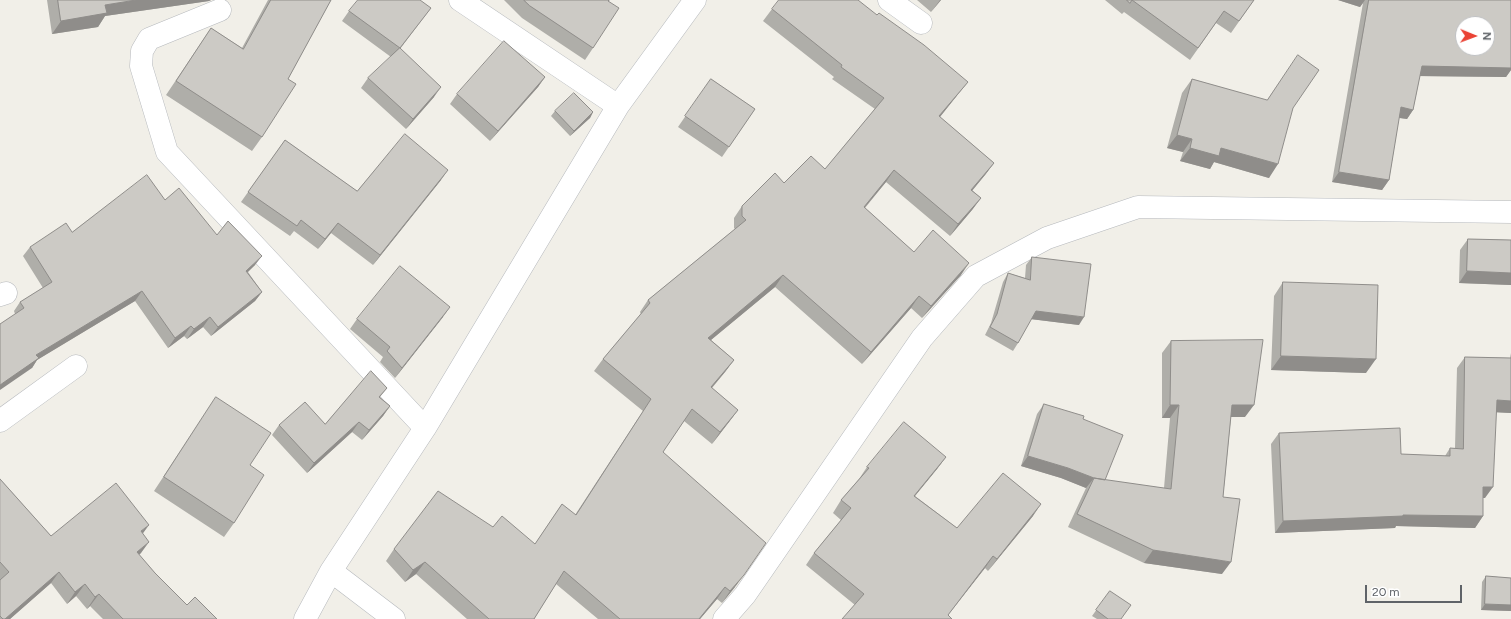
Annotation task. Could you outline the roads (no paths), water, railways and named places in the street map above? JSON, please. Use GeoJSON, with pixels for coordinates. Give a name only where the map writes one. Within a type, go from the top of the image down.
{"type":"FeatureCollection","features":[{"type":"Feature","properties":{"kind":"street"},"geometry":{"type":"LineString","coordinates":[[460,0],[618,106]]}},
{"type":"Feature","properties":{"kind":"street"},"geometry":{"type":"LineString","coordinates":[[304,619],[331,571],[425,428],[618,106],[695,0]]}},
{"type":"Feature","properties":{"kind":"street"},"geometry":{"type":"LineString","coordinates":[[889,0],[920,23]]}},
{"type":"Feature","properties":{"kind":"street"},"geometry":{"type":"LineString","coordinates":[[220,10],[149,39],[142,51],[141,66],[166,152],[425,428]]}},
{"type":"Feature","properties":{"kind":"street"},"geometry":{"type":"LineString","coordinates":[[724,619],[750,588],[922,338],[976,276],[1047,238],[1138,207],[1511,212]]}},
{"type":"Feature","properties":{"kind":"street"},"geometry":{"type":"LineString","coordinates":[[0,421],[76,366]]}},
{"type":"Feature","properties":{"kind":"street"},"geometry":{"type":"LineString","coordinates":[[331,571],[394,619]]}}]}
